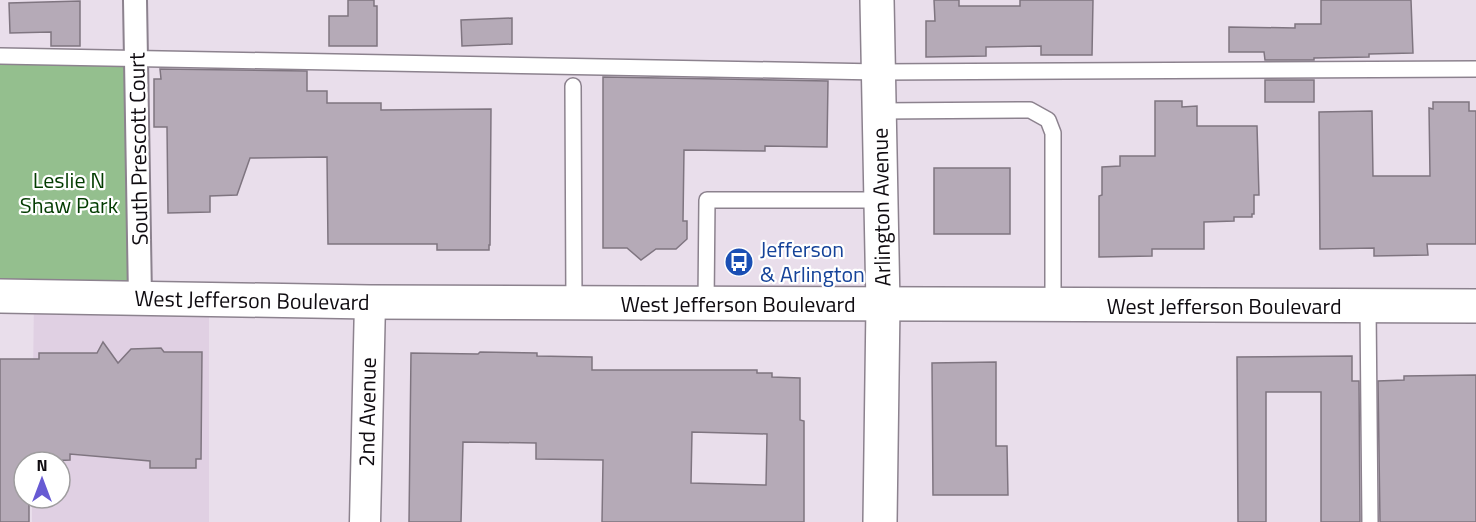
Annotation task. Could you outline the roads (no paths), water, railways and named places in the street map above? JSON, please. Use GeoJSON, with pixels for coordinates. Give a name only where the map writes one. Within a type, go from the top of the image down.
{"type":"FeatureCollection","features":[{"type":"Feature","properties":{"kind":"main road","name":"Arlington Avenue"},"geometry":{"type":"LineString","coordinates":[[877,0],[883,305],[880,522]]}},
{"type":"Feature","properties":{"kind":"main road","name":"West Jefferson Boulevard"},"geometry":{"type":"LineString","coordinates":[[0,296],[370,302],[1476,306]]}},
{"type":"Feature","properties":{"kind":"street","name":"South Prescott Court"},"geometry":{"type":"LineString","coordinates":[[135,0],[140,298]]}},
{"type":"Feature","properties":{"kind":"street","name":"2nd Avenue"},"geometry":{"type":"LineString","coordinates":[[365,522],[370,302]]}},
{"type":"Feature","properties":{"kind":"lane"},"geometry":{"type":"LineString","coordinates":[[0,56],[879,72],[1476,69]]}},
{"type":"Feature","properties":{"kind":"lane"},"geometry":{"type":"LineString","coordinates":[[573,86],[574,303]]}},
{"type":"Feature","properties":{"kind":"lane"},"geometry":{"type":"LineString","coordinates":[[880,111],[1030,110],[1048,120],[1053,133],[1053,306]]}},
{"type":"Feature","properties":{"kind":"lane"},"geometry":{"type":"LineString","coordinates":[[706,304],[707,200],[881,200]]}},
{"type":"Feature","properties":{"kind":"lane"},"geometry":{"type":"LineString","coordinates":[[1368,306],[1370,522]]}},
{"type":"Feature","properties":{"kind":"place","name":"Jefferson & Arlington"},"geometry":{"type":"Point","coordinates":[739,262]}},
{"type":"Feature","properties":{"kind":"park label","name":"Leslie N Shaw Park"},"geometry":{"type":"Point","coordinates":[69,192]}}]}
